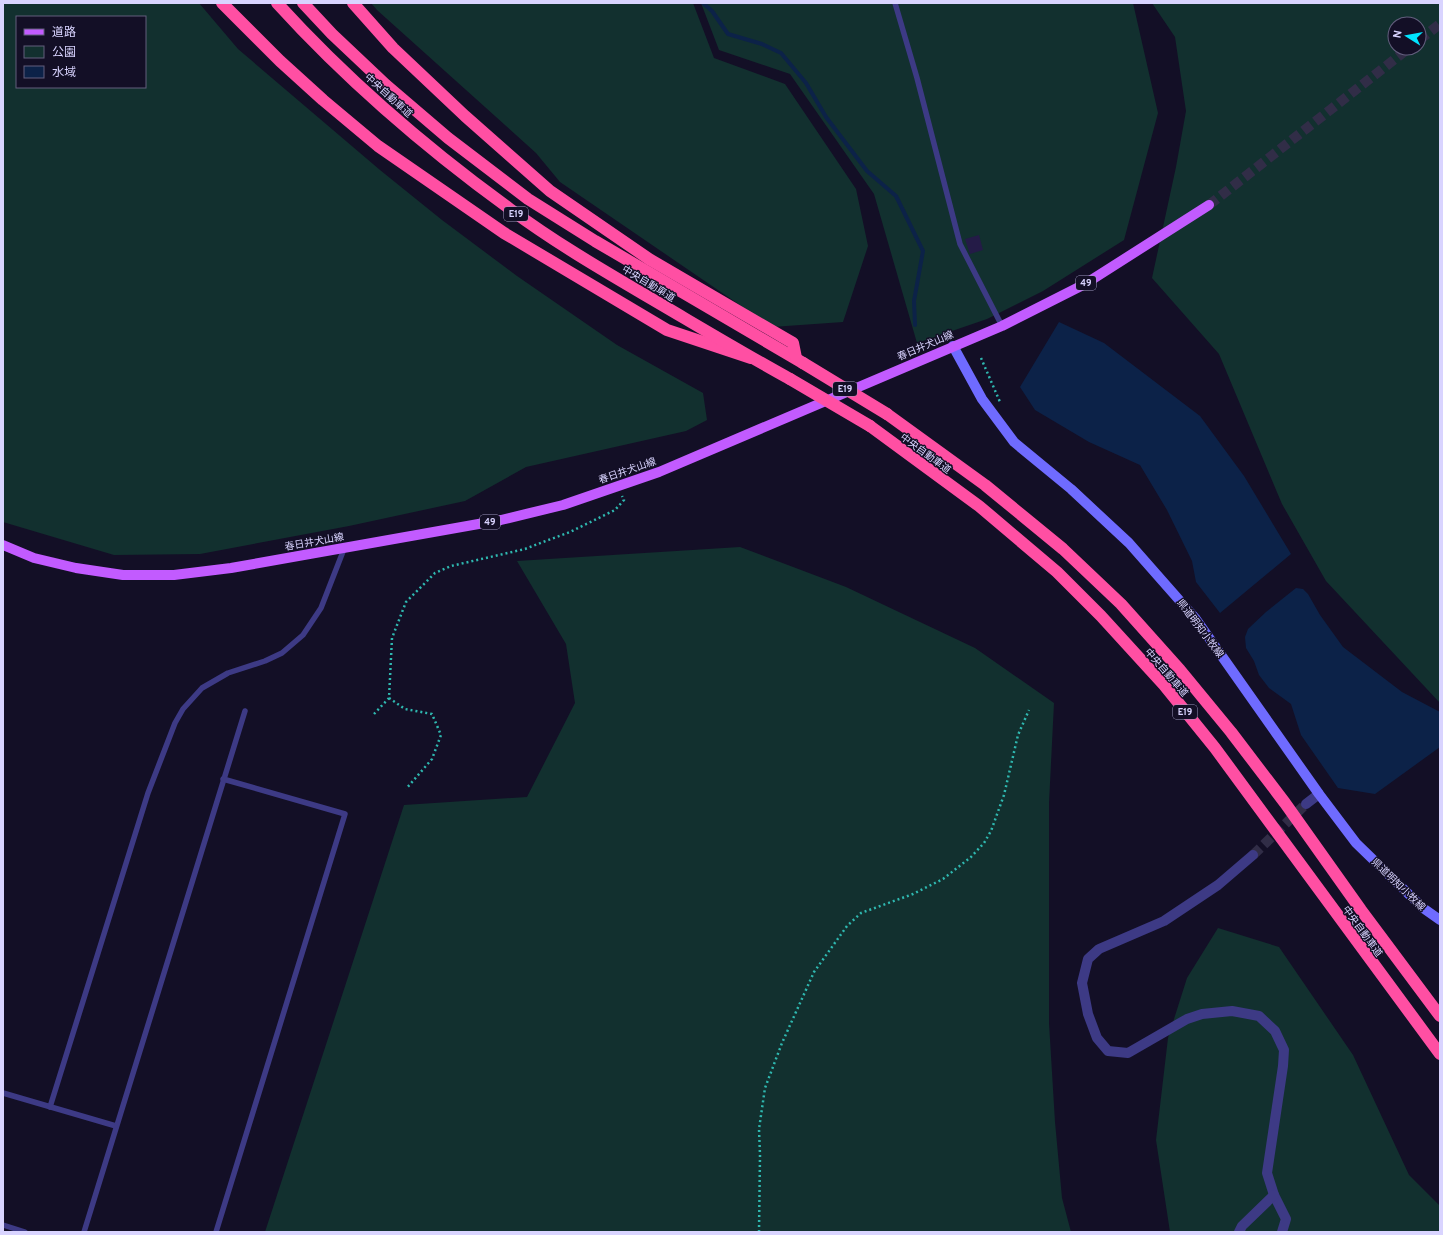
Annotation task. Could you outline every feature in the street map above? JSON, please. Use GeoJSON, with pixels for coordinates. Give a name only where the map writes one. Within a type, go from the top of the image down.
{"type":"FeatureCollection","features":[{"type":"Feature","properties":{"kind":"highway"},"geometry":{"type":"LineString","coordinates":[[222,3],[280,61],[323,100],[378,146],[504,234],[667,330],[751,358]]}},
{"type":"Feature","properties":{"kind":"highway","name":"中央自動車道"},"geometry":{"type":"LineString","coordinates":[[278,3],[325,53],[384,108],[450,164],[511,210],[610,274],[751,358],[870,426],[979,506],[1057,572],[1101,616],[1164,685],[1215,748],[1440,1054]]}},
{"type":"Feature","properties":{"kind":"highway","name":"中央自動車道"},"geometry":{"type":"LineString","coordinates":[[303,3],[332,34],[386,85],[448,138],[528,199],[595,241],[887,414],[997,494],[1063,549],[1126,610],[1180,670],[1231,732],[1285,803],[1361,910],[1440,1016]]}},
{"type":"Feature","properties":{"kind":"highway"},"geometry":{"type":"LineString","coordinates":[[353,3],[399,54],[465,116],[550,191],[648,259],[793,343],[799,361]]}},
{"type":"Feature","properties":{"kind":"main road","name":"春日井犬山線"},"geometry":{"type":"LineString","coordinates":[[3,545],[34,558],[76,568],[123,575],[174,575],[231,568],[344,549],[500,520],[563,505],[667,469],[1002,326],[1085,284],[1210,205]]}},
{"type":"Feature","properties":{"kind":"main road","name":"県道明知小牧線"},"geometry":{"type":"LineString","coordinates":[[953,346],[982,399],[1014,442],[1071,489],[1129,543],[1195,618],[1319,794],[1356,843],[1423,908],[1440,920]]}},
{"type":"Feature","properties":{"kind":"street"},"geometry":{"type":"LineString","coordinates":[[1306,804],[1319,794]]}},
{"type":"Feature","properties":{"kind":"street"},"geometry":{"type":"LineString","coordinates":[[1253,855],[1218,884],[1164,921],[1099,948],[1088,960],[1082,983],[1088,1014],[1097,1038],[1108,1050],[1128,1053],[1187,1019],[1202,1014],[1232,1011],[1259,1016],[1275,1031],[1284,1050],[1267,1173],[1274,1195],[1286,1219],[1282,1232]]}},
{"type":"Feature","properties":{"kind":"street"},"geometry":{"type":"LineString","coordinates":[[1239,1232],[1242,1226],[1274,1195]]}},
{"type":"Feature","properties":{"kind":"lane"},"geometry":{"type":"LineString","coordinates":[[895,3],[917,78],[960,244],[1002,326]]}},
{"type":"Feature","properties":{"kind":"lane"},"geometry":{"type":"LineString","coordinates":[[50,1107],[148,793],[175,724],[183,709],[202,688],[228,673],[265,661],[282,653],[303,635],[321,608],[344,549]]}},
{"type":"Feature","properties":{"kind":"lane"},"geometry":{"type":"LineString","coordinates":[[84,1232],[244,711]]}},
{"type":"Feature","properties":{"kind":"lane"},"geometry":{"type":"LineString","coordinates":[[216,1232],[345,814],[223,779]]}},
{"type":"Feature","properties":{"kind":"lane"},"geometry":{"type":"LineString","coordinates":[[3,1093],[116,1126]]}},
{"type":"Feature","properties":{"kind":"lane"},"geometry":{"type":"LineString","coordinates":[[3,1225],[25,1232]]}},
{"type":"Feature","properties":{"kind":"path"},"geometry":{"type":"LineString","coordinates":[[374,714],[389,698],[392,638],[406,602],[435,573],[451,566],[525,549],[570,532],[615,510],[624,500],[619,486]]}},
{"type":"Feature","properties":{"kind":"path"},"geometry":{"type":"LineString","coordinates":[[389,698],[405,709],[432,714],[441,735],[432,759],[406,789]]}},
{"type":"Feature","properties":{"kind":"path"},"geometry":{"type":"LineString","coordinates":[[759,1232],[759,1129],[765,1088],[782,1043],[814,972],[847,926],[861,913],[913,894],[943,879],[971,857],[984,843],[992,831],[1004,795],[1018,735],[1029,710]]}},
{"type":"Feature","properties":{"kind":"green space"},"geometry":{"type":"Polygon","coordinates":[[[3,3],[199,3],[238,49],[380,170],[442,220],[517,276],[617,345],[703,393],[707,420],[686,431],[526,467],[465,501],[349,526],[200,554],[114,555],[3,522],[3,3]]]}},
{"type":"Feature","properties":{"kind":"green space"},"geometry":{"type":"Polygon","coordinates":[[[371,3],[693,3],[714,58],[785,84],[856,189],[868,246],[843,322],[772,327],[560,182],[536,153],[371,3]]]}},
{"type":"Feature","properties":{"kind":"green space"},"geometry":{"type":"Polygon","coordinates":[[[701,3],[1133,3],[1158,113],[1124,240],[1043,291],[987,319],[917,343],[874,194],[790,74],[719,50],[701,3]]]}},
{"type":"Feature","properties":{"kind":"green space"},"geometry":{"type":"Polygon","coordinates":[[[1152,3],[1440,3],[1440,703],[1326,581],[1282,504],[1219,354],[1152,278],[1176,167],[1186,111],[1175,37],[1152,3]]]}},
{"type":"Feature","properties":{"kind":"green space"},"geometry":{"type":"Polygon","coordinates":[[[740,547],[846,587],[975,648],[1054,703],[1049,803],[1049,1023],[1055,1122],[1062,1198],[1071,1232],[265,1232],[404,805],[527,797],[575,703],[566,644],[517,561],[740,547]]]}},
{"type":"Feature","properties":{"kind":"green space"},"geometry":{"type":"Polygon","coordinates":[[[1218,928],[1279,947],[1353,1055],[1409,1175],[1440,1206],[1440,1232],[1170,1232],[1156,1140],[1168,1038],[1187,978],[1218,928]]]}},
{"type":"Feature","properties":{"kind":"water"},"geometry":{"type":"Polygon","coordinates":[[[1059,322],[1104,343],[1200,416],[1244,476],[1291,554],[1220,613],[1196,582],[1192,561],[1167,510],[1140,465],[1089,442],[1035,410],[1020,387],[1059,322]]]}},
{"type":"Feature","properties":{"kind":"water"},"geometry":{"type":"Polygon","coordinates":[[[1296,588],[1303,589],[1308,594],[1320,615],[1343,647],[1402,692],[1440,712],[1440,747],[1375,794],[1338,788],[1301,735],[1291,704],[1269,688],[1259,675],[1254,661],[1246,648],[1245,637],[1248,629],[1266,612],[1296,588]]]}},
{"type":"Feature","properties":{"kind":"building"},"geometry":{"type":"Polygon","coordinates":[[[979,235],[983,250],[970,254],[965,239],[979,235]]]}},
{"type":"Feature","properties":{"kind":"waterway"},"geometry":{"type":"LineString","coordinates":[[703,3],[712,11],[728,34],[762,44],[781,53],[806,83],[826,117],[867,171],[896,196],[923,251],[914,301],[915,325]]}},
{"type":"Feature","properties":{"kind":"tunnel"},"geometry":{"type":"LineString","coordinates":[[1427,34],[1440,24]]}},
{"type":"Feature","properties":{"kind":"tunnel"},"geometry":{"type":"LineString","coordinates":[[1209,205],[1399,56]]}},
{"type":"Feature","properties":{"kind":"tunnel"},"geometry":{"type":"LineString","coordinates":[[1253,855],[1306,804]]}}]}
